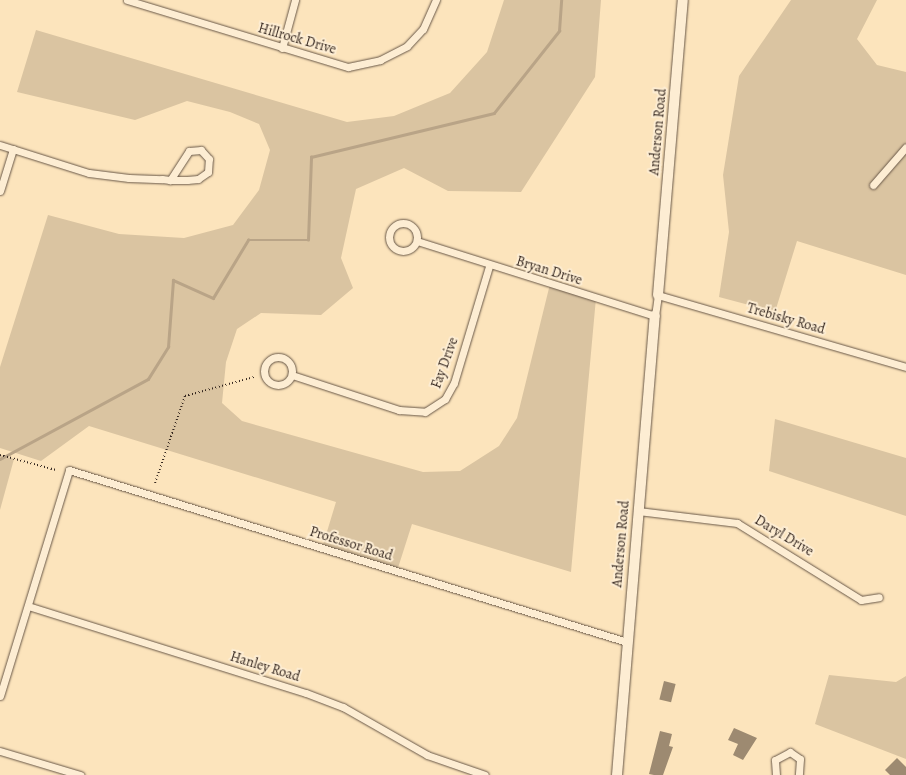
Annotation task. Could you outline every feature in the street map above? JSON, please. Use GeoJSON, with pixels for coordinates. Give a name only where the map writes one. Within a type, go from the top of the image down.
{"type":"FeatureCollection","features":[{"type":"Feature","properties":{"kind":"street","name":"Hillrock Drive"},"geometry":{"type":"LineString","coordinates":[[127,0],[348,67],[380,60],[406,46],[423,29],[436,0]]}},
{"type":"Feature","properties":{"kind":"street"},"geometry":{"type":"LineString","coordinates":[[282,48],[296,0]]}},
{"type":"Feature","properties":{"kind":"street","name":"Anderson Road"},"geometry":{"type":"LineString","coordinates":[[658,295],[683,0]]}},
{"type":"Feature","properties":{"kind":"street"},"geometry":{"type":"LineString","coordinates":[[0,145],[89,172],[170,180],[204,176],[209,159],[201,150],[189,151],[170,180]]}},
{"type":"Feature","properties":{"kind":"street"},"geometry":{"type":"LineString","coordinates":[[873,186],[906,146]]}},
{"type":"Feature","properties":{"kind":"street"},"geometry":{"type":"LineString","coordinates":[[0,191],[13,149]]}},
{"type":"Feature","properties":{"kind":"street"},"geometry":{"type":"LineString","coordinates":[[405,223],[416,230],[416,241],[411,249],[399,250],[390,242],[389,234],[397,224],[405,223]]}},
{"type":"Feature","properties":{"kind":"street","name":"Bryan Drive"},"geometry":{"type":"LineString","coordinates":[[416,241],[489,266],[656,316]]}},
{"type":"Feature","properties":{"kind":"street","name":"Fay Drive"},"geometry":{"type":"LineString","coordinates":[[292,375],[399,410],[426,412],[445,399],[454,383],[489,266]]}},
{"type":"Feature","properties":{"kind":"street"},"geometry":{"type":"LineString","coordinates":[[656,316],[658,295]]}},
{"type":"Feature","properties":{"kind":"street","name":"Trebisky Road"},"geometry":{"type":"LineString","coordinates":[[658,295],[906,367]]}},
{"type":"Feature","properties":{"kind":"street","name":"Anderson Road"},"geometry":{"type":"LineString","coordinates":[[617,775],[626,642],[656,316]]}},
{"type":"Feature","properties":{"kind":"street"},"geometry":{"type":"LineString","coordinates":[[281,357],[291,364],[292,375],[286,383],[274,385],[265,376],[265,368],[269,361],[281,357]]}},
{"type":"Feature","properties":{"kind":"street","name":"Professor Road"},"geometry":{"type":"LineString","coordinates":[[28,606],[69,470],[626,642]]}},
{"type":"Feature","properties":{"kind":"street","name":"Daryl Drive"},"geometry":{"type":"LineString","coordinates":[[638,511],[737,523],[861,600],[879,597]]}},
{"type":"Feature","properties":{"kind":"street"},"geometry":{"type":"LineString","coordinates":[[0,696],[28,606]]}},
{"type":"Feature","properties":{"kind":"street","name":"Hanley Road"},"geometry":{"type":"LineString","coordinates":[[28,606],[306,693],[343,707],[427,755],[485,775]]}},
{"type":"Feature","properties":{"kind":"street"},"geometry":{"type":"LineString","coordinates":[[0,750],[80,775]]}},
{"type":"Feature","properties":{"kind":"street"},"geometry":{"type":"LineString","coordinates":[[776,775],[776,760],[790,752],[802,764],[799,775]]}},
{"type":"Feature","properties":{"kind":"path"},"geometry":{"type":"LineString","coordinates":[[155,482],[185,396],[254,378]]}},
{"type":"Feature","properties":{"kind":"path"},"geometry":{"type":"LineString","coordinates":[[0,455],[56,470]]}},
{"type":"Feature","properties":{"kind":"shaded area"},"geometry":{"type":"Polygon","coordinates":[[[504,0],[601,0],[595,77],[521,192],[448,191],[404,168],[356,189],[341,258],[353,288],[321,315],[261,313],[237,329],[226,362],[222,403],[242,421],[423,472],[460,471],[499,446],[517,418],[550,284],[596,298],[571,572],[412,524],[397,571],[322,548],[336,502],[89,426],[41,461],[0,448],[0,367],[48,215],[119,234],[184,238],[233,225],[259,190],[270,150],[259,124],[230,112],[187,101],[135,120],[17,92],[36,30],[347,122],[394,116],[450,93],[487,52],[504,0]]]}},
{"type":"Feature","properties":{"kind":"shaded area"},"geometry":{"type":"Polygon","coordinates":[[[791,0],[877,0],[857,39],[877,65],[906,72],[906,275],[797,241],[775,312],[719,297],[729,232],[723,175],[739,76],[791,0]]]}},
{"type":"Feature","properties":{"kind":"shaded area"},"geometry":{"type":"Polygon","coordinates":[[[775,419],[906,458],[906,516],[769,471],[775,419]]]}},
{"type":"Feature","properties":{"kind":"shaded area"},"geometry":{"type":"Polygon","coordinates":[[[0,455],[14,459],[0,510],[0,455]]]}},
{"type":"Feature","properties":{"kind":"shaded area"},"geometry":{"type":"Polygon","coordinates":[[[829,675],[896,682],[906,676],[906,759],[815,724],[829,675]]]}},
{"type":"Feature","properties":{"kind":"building"},"geometry":{"type":"Polygon","coordinates":[[[664,681],[676,684],[671,702],[659,699],[664,681]]]}},
{"type":"Feature","properties":{"kind":"building"},"geometry":{"type":"Polygon","coordinates":[[[734,728],[757,738],[743,760],[733,755],[738,744],[728,740],[734,728]]]}},
{"type":"Feature","properties":{"kind":"building"},"geometry":{"type":"Polygon","coordinates":[[[660,731],[672,734],[669,746],[673,747],[663,775],[654,775],[649,774],[660,731]]]}},
{"type":"Feature","properties":{"kind":"building"},"geometry":{"type":"Polygon","coordinates":[[[897,758],[906,767],[906,775],[890,775],[885,770],[897,758]]]}},
{"type":"Feature","properties":{"kind":"waterway"},"geometry":{"type":"LineString","coordinates":[[0,459],[148,379],[168,347],[173,280],[213,298],[248,240],[308,240],[311,157],[494,113],[559,31],[561,0]]}}]}
